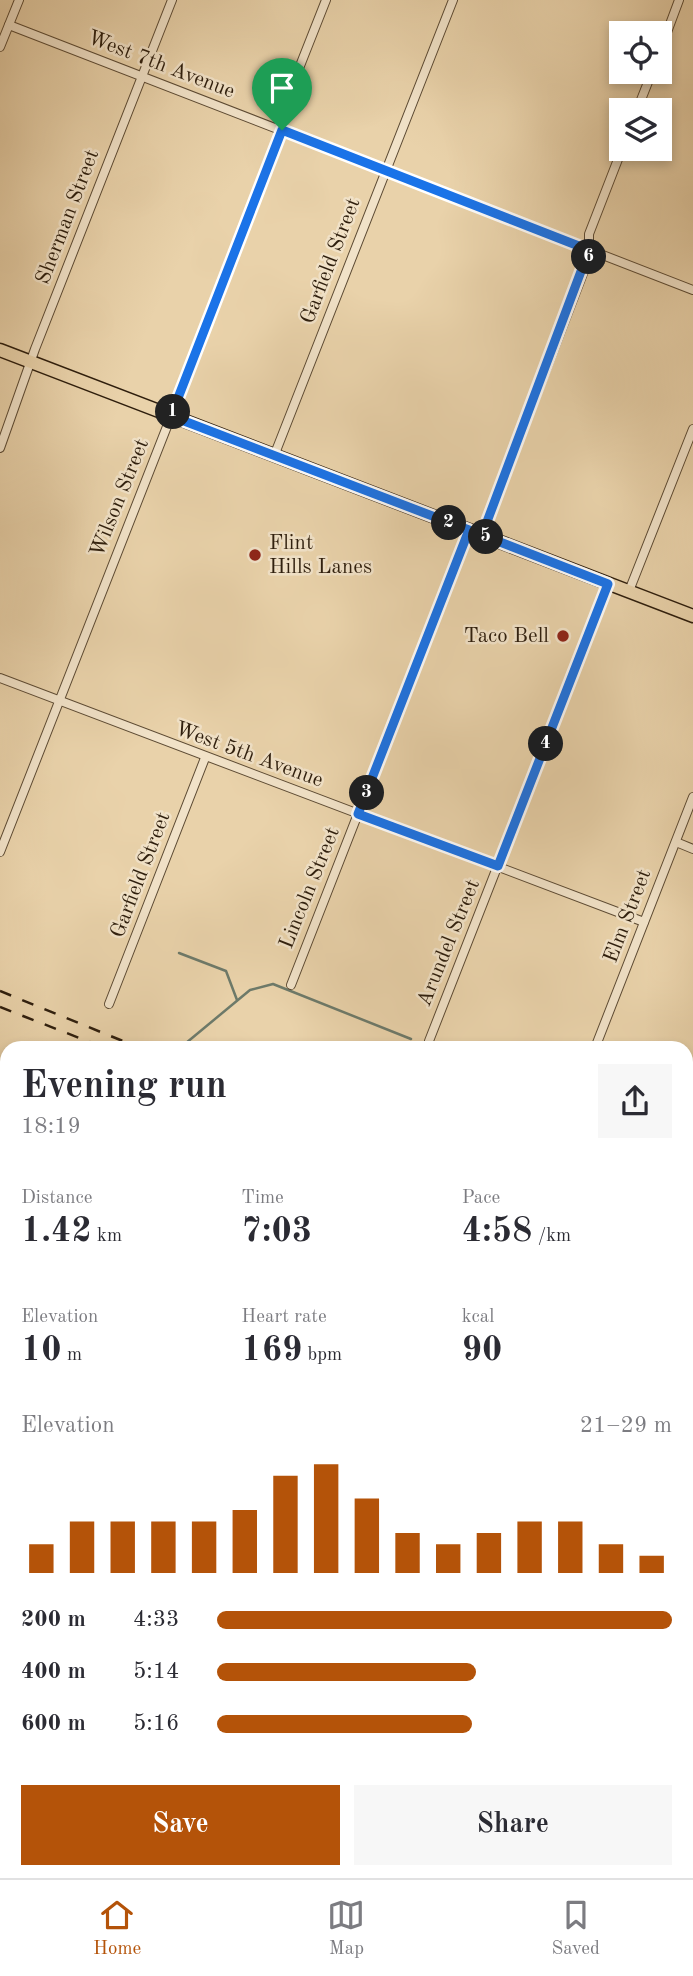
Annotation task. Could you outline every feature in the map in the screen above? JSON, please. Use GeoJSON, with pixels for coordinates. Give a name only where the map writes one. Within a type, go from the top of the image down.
{"type":"FeatureCollection","features":[{"type":"Feature","properties":{"kind":"main road"},"geometry":{"type":"LineString","coordinates":[[0,350],[693,616]]}},
{"type":"Feature","properties":{"kind":"street"},"geometry":{"type":"LineString","coordinates":[[0,47],[19,0]]}},
{"type":"Feature","properties":{"kind":"street","name":"Sherman Street"},"geometry":{"type":"LineString","coordinates":[[0,448],[172,0]]}},
{"type":"Feature","properties":{"kind":"street","name":"Wilson Street"},"geometry":{"type":"LineString","coordinates":[[0,852],[282,130],[279,119],[326,0]]}},
{"type":"Feature","properties":{"kind":"street","name":"Garfield Street"},"geometry":{"type":"LineString","coordinates":[[274,456],[453,0]]}},
{"type":"Feature","properties":{"kind":"street"},"geometry":{"type":"LineString","coordinates":[[672,21],[680,0]]}},
{"type":"Feature","properties":{"kind":"street","name":"West 7th Avenue"},"geometry":{"type":"LineString","coordinates":[[9,25],[693,290]]}},
{"type":"Feature","properties":{"kind":"street"},"geometry":{"type":"LineString","coordinates":[[482,535],[589,250],[589,234],[617,161]]}},
{"type":"Feature","properties":{"kind":"street"},"geometry":{"type":"LineString","coordinates":[[629,591],[693,429]]}},
{"type":"Feature","properties":{"kind":"street","name":"Lincoln Street"},"geometry":{"type":"LineString","coordinates":[[291,985],[469,530]]}},
{"type":"Feature","properties":{"kind":"street","name":"Arundel Street"},"geometry":{"type":"LineString","coordinates":[[429,1041],[608,584]]}},
{"type":"Feature","properties":{"kind":"street","name":"West 5th Avenue"},"geometry":{"type":"LineString","coordinates":[[0,678],[205,758],[644,922]]}},
{"type":"Feature","properties":{"kind":"street","name":"Garfield Street"},"geometry":{"type":"LineString","coordinates":[[110,1004],[205,758]]}},
{"type":"Feature","properties":{"kind":"street","name":"Elm Street"},"geometry":{"type":"LineString","coordinates":[[598,1041],[693,797]]}},
{"type":"Feature","properties":{"kind":"street"},"geometry":{"type":"LineString","coordinates":[[676,842],[693,849]]}},
{"type":"Feature","properties":{"kind":"waterway"},"geometry":{"type":"LineString","coordinates":[[179,953],[226,971],[237,1000]]}},
{"type":"Feature","properties":{"kind":"waterway"},"geometry":{"type":"LineString","coordinates":[[188,1041],[250,990],[273,984],[411,1039]]}},
{"type":"Feature","properties":{"kind":"railway"},"geometry":{"type":"LineString","coordinates":[[0,991],[123,1041]]}},
{"type":"Feature","properties":{"kind":"railway"},"geometry":{"type":"LineString","coordinates":[[0,1007],[87,1041]]}},
{"type":"Feature","properties":{"kind":"place","name":"Flint Hills Lanes"},"geometry":{"type":"Point","coordinates":[255,555]}},
{"type":"Feature","properties":{"kind":"place","name":"Taco Bell"},"geometry":{"type":"Point","coordinates":[563,636]}},
{"type":"Feature","properties":{"kind":"route"},"geometry":{"type":"LineString","coordinates":[[282,130],[589,250],[589,258],[482,535],[608,584],[498,866],[358,814],[469,530],[171,416],[282,130]]}}]}
